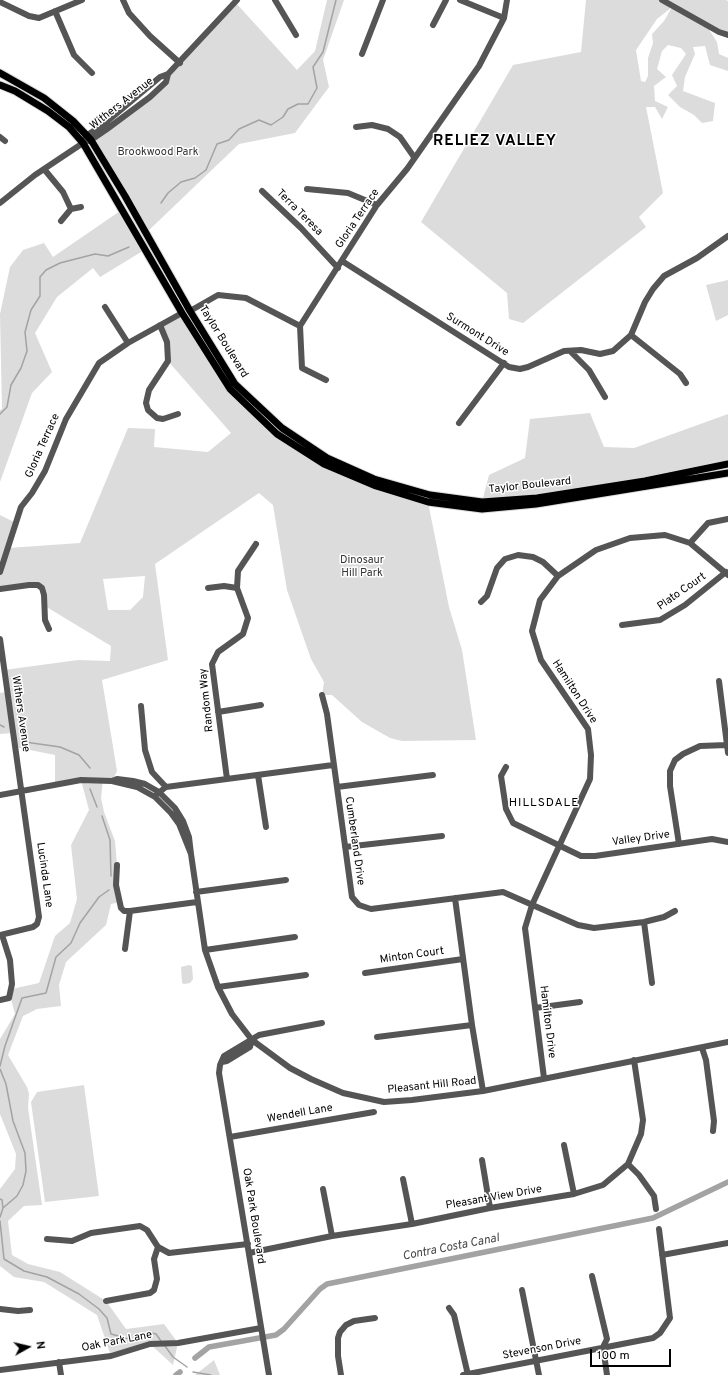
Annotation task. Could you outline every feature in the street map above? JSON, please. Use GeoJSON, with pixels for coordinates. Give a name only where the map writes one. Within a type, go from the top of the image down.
{"type":"FeatureCollection","features":[{"type":"Feature","properties":{"kind":"main road","name":"Taylor Boulevard"},"geometry":{"type":"LineString","coordinates":[[0,73],[44,98],[73,121],[88,138],[125,196],[190,311],[235,384],[282,428],[327,458],[374,478],[430,495],[482,502],[538,498],[645,481],[728,464]]}},
{"type":"Feature","properties":{"kind":"main road","name":"Taylor Boulevard"},"geometry":{"type":"LineString","coordinates":[[0,84],[15,91],[48,111],[69,127],[83,143],[182,313],[230,389],[276,434],[324,464],[376,486],[428,502],[482,509],[536,504],[728,473]]}},
{"type":"Feature","properties":{"kind":"street"},"geometry":{"type":"LineString","coordinates":[[1,1],[29,16],[39,18],[82,0]]}},
{"type":"Feature","properties":{"kind":"street"},"geometry":{"type":"LineString","coordinates":[[123,0],[129,13],[150,36],[180,63]]}},
{"type":"Feature","properties":{"kind":"street","name":"Withers Avenue"},"geometry":{"type":"LineString","coordinates":[[0,203],[44,169],[150,96],[166,82],[168,74],[180,63],[212,25],[237,0]]}},
{"type":"Feature","properties":{"kind":"street"},"geometry":{"type":"LineString","coordinates":[[275,0],[296,35]]}},
{"type":"Feature","properties":{"kind":"street"},"geometry":{"type":"LineString","coordinates":[[362,54],[383,0]]}},
{"type":"Feature","properties":{"kind":"street"},"geometry":{"type":"LineString","coordinates":[[434,25],[446,0]]}},
{"type":"Feature","properties":{"kind":"street"},"geometry":{"type":"LineString","coordinates":[[460,0],[504,18]]}},
{"type":"Feature","properties":{"kind":"street","name":"Gloria Terrace"},"geometry":{"type":"LineString","coordinates":[[300,326],[377,205],[407,169],[479,66],[504,18],[507,0]]}},
{"type":"Feature","properties":{"kind":"street"},"geometry":{"type":"LineString","coordinates":[[662,0],[719,32],[728,35]]}},
{"type":"Feature","properties":{"kind":"street"},"geometry":{"type":"LineString","coordinates":[[55,11],[74,55],[92,73]]}},
{"type":"Feature","properties":{"kind":"street"},"geometry":{"type":"LineString","coordinates":[[356,126],[372,125],[388,129],[400,137],[414,157]]}},
{"type":"Feature","properties":{"kind":"street"},"geometry":{"type":"LineString","coordinates":[[44,169],[63,192],[71,209]]}},
{"type":"Feature","properties":{"kind":"street"},"geometry":{"type":"LineString","coordinates":[[307,189],[348,193],[377,205]]}},
{"type":"Feature","properties":{"kind":"street","name":"Terra Teresa"},"geometry":{"type":"LineString","coordinates":[[262,191],[301,228],[338,268]]}},
{"type":"Feature","properties":{"kind":"street"},"geometry":{"type":"LineString","coordinates":[[61,221],[71,209],[81,207]]}},
{"type":"Feature","properties":{"kind":"street","name":"Surmont Drive"},"geometry":{"type":"LineString","coordinates":[[342,261],[509,367],[520,369],[528,368],[564,351],[581,350],[600,354],[613,351],[631,335],[649,295],[664,276],[697,258],[728,236]]}},
{"type":"Feature","properties":{"kind":"street"},"geometry":{"type":"LineString","coordinates":[[190,311],[218,296],[246,298],[300,326],[302,368],[326,380]]}},
{"type":"Feature","properties":{"kind":"street"},"geometry":{"type":"LineString","coordinates":[[105,307],[128,343]]}},
{"type":"Feature","properties":{"kind":"street","name":"Gloria Terrace"},"geometry":{"type":"LineString","coordinates":[[0,572],[21,507],[32,493],[45,471],[66,419],[99,363],[128,343],[182,313]]}},
{"type":"Feature","properties":{"kind":"street"},"geometry":{"type":"LineString","coordinates":[[160,326],[167,342],[168,361],[149,390],[146,404],[148,410],[156,418],[163,419],[178,414]]}},
{"type":"Feature","properties":{"kind":"street"},"geometry":{"type":"LineString","coordinates":[[631,335],[680,374],[686,384]]}},
{"type":"Feature","properties":{"kind":"street"},"geometry":{"type":"LineString","coordinates":[[570,351],[589,370],[605,397]]}},
{"type":"Feature","properties":{"kind":"street"},"geometry":{"type":"LineString","coordinates":[[459,423],[504,363]]}},
{"type":"Feature","properties":{"kind":"street"},"geometry":{"type":"LineString","coordinates":[[690,543],[708,523],[728,519]]}},
{"type":"Feature","properties":{"kind":"street","name":"Hamilton Drive"},"geometry":{"type":"LineString","coordinates":[[544,1078],[525,928],[532,905],[590,779],[591,755],[588,729],[541,660],[532,631],[540,600],[558,576],[596,550],[630,538],[665,535],[690,543],[727,573]]}},
{"type":"Feature","properties":{"kind":"street","name":"Random Way"},"geometry":{"type":"LineString","coordinates":[[227,780],[212,664],[218,652],[243,634],[248,618],[237,588],[238,571],[256,544]]}},
{"type":"Feature","properties":{"kind":"street"},"geometry":{"type":"LineString","coordinates":[[481,602],[487,596],[497,568],[505,559],[518,555],[533,557],[543,562],[558,576]]}},
{"type":"Feature","properties":{"kind":"street","name":"Plato Court"},"geometry":{"type":"LineString","coordinates":[[622,625],[660,620],[685,605],[727,573]]}},
{"type":"Feature","properties":{"kind":"street"},"geometry":{"type":"LineString","coordinates":[[0,589],[38,585],[42,588],[44,595],[45,620],[49,629]]}},
{"type":"Feature","properties":{"kind":"street"},"geometry":{"type":"LineString","coordinates":[[208,588],[224,586],[237,588]]}},
{"type":"Feature","properties":{"kind":"street","name":"Withers Avenue"},"geometry":{"type":"LineString","coordinates":[[0,640],[21,790]]}},
{"type":"Feature","properties":{"kind":"street"},"geometry":{"type":"LineString","coordinates":[[719,681],[728,753]]}},
{"type":"Feature","properties":{"kind":"street","name":"Cumberland Drive"},"geometry":{"type":"LineString","coordinates":[[322,695],[327,714],[352,897],[359,905],[371,909],[502,892],[578,925],[594,928],[644,922],[664,917],[675,910]]}},
{"type":"Feature","properties":{"kind":"street"},"geometry":{"type":"LineString","coordinates":[[218,712],[261,705]]}},
{"type":"Feature","properties":{"kind":"street"},"geometry":{"type":"LineString","coordinates":[[141,706],[147,758],[152,772],[166,787]]}},
{"type":"Feature","properties":{"kind":"street"},"geometry":{"type":"LineString","coordinates":[[679,844],[670,786],[670,770],[675,760],[682,754],[700,746],[727,745]]}},
{"type":"Feature","properties":{"kind":"street"},"geometry":{"type":"LineString","coordinates":[[157,794],[166,787],[334,765]]}},
{"type":"Feature","properties":{"kind":"street","name":"Valley Drive"},"geometry":{"type":"LineString","coordinates":[[506,767],[501,776],[506,809],[513,823],[581,856],[595,856],[712,839],[728,842]]}},
{"type":"Feature","properties":{"kind":"street"},"geometry":{"type":"LineString","coordinates":[[337,787],[433,774]]}},
{"type":"Feature","properties":{"kind":"street"},"geometry":{"type":"LineString","coordinates":[[258,775],[266,827]]}},
{"type":"Feature","properties":{"kind":"street","name":"Pleasant Hill Road"},"geometry":{"type":"LineString","coordinates":[[0,795],[81,780],[112,781],[117,779],[145,784],[175,808],[183,821],[189,837],[205,950],[218,987],[232,1014],[252,1040],[290,1068],[343,1093],[384,1102],[483,1091],[728,1042]]}},
{"type":"Feature","properties":{"kind":"street","name":"Lucinda Lane"},"geometry":{"type":"LineString","coordinates":[[1,935],[33,927],[37,924],[39,917],[21,790]]}},
{"type":"Feature","properties":{"kind":"street"},"geometry":{"type":"LineString","coordinates":[[345,847],[442,836]]}},
{"type":"Feature","properties":{"kind":"street"},"geometry":{"type":"LineString","coordinates":[[117,864],[116,885],[121,908],[124,910],[130,911],[197,902]]}},
{"type":"Feature","properties":{"kind":"street"},"geometry":{"type":"LineString","coordinates":[[196,892],[286,880]]}},
{"type":"Feature","properties":{"kind":"street"},"geometry":{"type":"LineString","coordinates":[[455,898],[472,1025],[483,1091]]}},
{"type":"Feature","properties":{"kind":"street"},"geometry":{"type":"LineString","coordinates":[[125,949],[130,911]]}},
{"type":"Feature","properties":{"kind":"street"},"geometry":{"type":"LineString","coordinates":[[644,922],[652,983]]}},
{"type":"Feature","properties":{"kind":"street"},"geometry":{"type":"LineString","coordinates":[[0,1000],[9,998],[12,984],[10,960],[1,935]]}},
{"type":"Feature","properties":{"kind":"street"},"geometry":{"type":"LineString","coordinates":[[205,950],[295,937]]}},
{"type":"Feature","properties":{"kind":"street","name":"Minton Court"},"geometry":{"type":"LineString","coordinates":[[364,973],[463,960]]}},
{"type":"Feature","properties":{"kind":"street"},"geometry":{"type":"LineString","coordinates":[[218,987],[306,975]]}},
{"type":"Feature","properties":{"kind":"street"},"geometry":{"type":"LineString","coordinates":[[535,1008],[580,1002]]}},
{"type":"Feature","properties":{"kind":"street"},"geometry":{"type":"LineString","coordinates":[[252,1040],[259,1035],[322,1023]]}},
{"type":"Feature","properties":{"kind":"street"},"geometry":{"type":"LineString","coordinates":[[377,1037],[472,1025]]}},
{"type":"Feature","properties":{"kind":"street","name":"Oak Park Boulevard"},"geometry":{"type":"LineString","coordinates":[[252,1040],[250,1047],[227,1061],[222,1062],[219,1073],[269,1375]]}},
{"type":"Feature","properties":{"kind":"street"},"geometry":{"type":"LineString","coordinates":[[702,1048],[706,1060],[714,1120],[713,1131]]}},
{"type":"Feature","properties":{"kind":"street","name":"Pleasant View Drive"},"geometry":{"type":"LineString","coordinates":[[249,1252],[574,1194],[603,1185],[628,1164],[641,1134],[643,1120],[634,1060]]}},
{"type":"Feature","properties":{"kind":"street","name":"Wendell Lane"},"geometry":{"type":"LineString","coordinates":[[230,1136],[374,1112]]}},
{"type":"Feature","properties":{"kind":"street"},"geometry":{"type":"LineString","coordinates":[[564,1145],[574,1194]]}},
{"type":"Feature","properties":{"kind":"street"},"geometry":{"type":"LineString","coordinates":[[482,1160],[490,1208]]}},
{"type":"Feature","properties":{"kind":"street"},"geometry":{"type":"LineString","coordinates":[[628,1164],[640,1176],[654,1196],[656,1209]]}},
{"type":"Feature","properties":{"kind":"street"},"geometry":{"type":"LineString","coordinates":[[403,1179],[412,1224]]}},
{"type":"Feature","properties":{"kind":"street"},"geometry":{"type":"LineString","coordinates":[[323,1189],[332,1236]]}},
{"type":"Feature","properties":{"kind":"street"},"geometry":{"type":"LineString","coordinates":[[47,1239],[72,1241],[91,1233],[140,1226],[147,1230],[158,1247],[169,1253],[248,1244]]}},
{"type":"Feature","properties":{"kind":"street","name":"Stevenson Drive"},"geometry":{"type":"LineString","coordinates":[[466,1375],[653,1338],[660,1333],[670,1318],[659,1229]]}},
{"type":"Feature","properties":{"kind":"street"},"geometry":{"type":"LineString","coordinates":[[662,1255],[728,1243]]}},
{"type":"Feature","properties":{"kind":"street"},"geometry":{"type":"LineString","coordinates":[[106,1301],[150,1293],[154,1290],[157,1279],[154,1259],[158,1247]]}},
{"type":"Feature","properties":{"kind":"street"},"geometry":{"type":"LineString","coordinates":[[592,1276],[607,1339],[602,1347],[607,1375]]}},
{"type":"Feature","properties":{"kind":"street"},"geometry":{"type":"LineString","coordinates":[[522,1290],[539,1375]]}},
{"type":"Feature","properties":{"kind":"street"},"geometry":{"type":"LineString","coordinates":[[449,1308],[454,1315],[466,1375]]}},
{"type":"Feature","properties":{"kind":"street"},"geometry":{"type":"LineString","coordinates":[[0,1309],[18,1311],[30,1310]]}},
{"type":"Feature","properties":{"kind":"street"},"geometry":{"type":"LineString","coordinates":[[341,1375],[338,1356],[338,1338],[340,1332],[354,1321],[375,1318]]}},
{"type":"Feature","properties":{"kind":"street","name":"Oak Park Lane"},"geometry":{"type":"LineString","coordinates":[[0,1370],[111,1356],[150,1344],[169,1344],[262,1331]]}},
{"type":"Feature","properties":{"kind":"street"},"geometry":{"type":"LineString","coordinates":[[59,1362],[61,1375]]}},
{"type":"Feature","properties":{"kind":"green space","name":"Brookwood Park"},"geometry":{"type":"Polygon","coordinates":[[[327,0],[344,0],[323,60],[329,87],[295,133],[239,144],[146,233],[91,140],[166,82],[168,74],[235,2],[297,70],[315,51],[327,0]]]}},
{"type":"Feature","properties":{"kind":"green space"},"geometry":{"type":"Polygon","coordinates":[[[586,0],[728,1],[728,35],[706,25],[717,42],[719,54],[728,58],[728,71],[710,65],[705,46],[693,47],[695,54],[685,77],[683,91],[715,103],[713,121],[702,123],[694,115],[680,107],[668,95],[677,86],[672,75],[686,54],[681,48],[668,45],[662,51],[657,69],[666,77],[654,86],[655,101],[668,107],[662,119],[655,107],[646,107],[663,193],[639,217],[646,227],[523,323],[509,319],[507,293],[421,222],[513,65],[581,52],[586,0]],[[672,7],[657,19],[636,50],[641,81],[645,82],[648,76],[648,58],[653,43],[652,34],[664,21],[672,7]]]}},
{"type":"Feature","properties":{"kind":"green space"},"geometry":{"type":"Polygon","coordinates":[[[123,209],[146,249],[100,277],[93,268],[57,297],[35,333],[52,372],[32,393],[0,482],[0,410],[2,409],[0,314],[10,267],[23,250],[44,243],[53,257],[123,209]]]}},
{"type":"Feature","properties":{"kind":"green space"},"geometry":{"type":"Polygon","coordinates":[[[728,280],[728,315],[716,321],[706,285],[728,280]]]}},
{"type":"Feature","properties":{"kind":"green space","name":"Dinosaur Hill Park"},"geometry":{"type":"Polygon","coordinates":[[[182,313],[230,389],[277,434],[324,464],[428,502],[449,607],[462,650],[476,740],[402,741],[390,738],[362,722],[332,695],[322,695],[324,682],[311,659],[287,590],[273,505],[259,493],[155,564],[168,660],[102,680],[117,771],[112,781],[103,780],[101,798],[104,812],[115,841],[120,902],[111,904],[106,925],[66,962],[59,985],[61,1006],[37,1009],[23,1016],[8,1055],[27,1087],[29,1094],[28,1108],[42,1205],[24,1206],[8,1221],[12,1255],[28,1264],[60,1272],[106,1301],[126,1329],[164,1324],[178,1343],[173,1365],[150,1344],[111,1356],[97,1315],[44,1282],[14,1277],[0,1266],[0,1189],[15,1169],[16,1154],[0,1114],[0,1039],[15,1014],[11,999],[12,989],[39,983],[55,936],[70,923],[77,899],[71,845],[89,810],[81,780],[55,784],[55,755],[15,747],[13,733],[0,734],[0,693],[7,692],[4,670],[78,660],[110,661],[111,646],[45,606],[44,595],[38,585],[0,589],[0,515],[16,523],[8,548],[80,543],[128,428],[155,429],[154,447],[208,452],[231,433],[168,361],[169,352],[160,325],[182,313]],[[145,576],[103,579],[108,610],[130,610],[143,597],[145,576]]]}},
{"type":"Feature","properties":{"kind":"green space"},"geometry":{"type":"Polygon","coordinates":[[[590,413],[604,447],[634,448],[728,414],[728,464],[645,481],[482,502],[489,475],[525,458],[530,419],[590,413]]]}},
{"type":"Feature","properties":{"kind":"green space"},"geometry":{"type":"Polygon","coordinates":[[[189,965],[192,966],[193,979],[190,983],[184,984],[182,983],[181,967],[189,965]]]}},
{"type":"Feature","properties":{"kind":"green space"},"geometry":{"type":"Polygon","coordinates":[[[84,1085],[99,1196],[45,1202],[31,1102],[37,1092],[84,1085]]]}},
{"type":"Feature","properties":{"kind":"green space"},"geometry":{"type":"Polygon","coordinates":[[[214,1360],[220,1375],[195,1375],[214,1360]]]}},
{"type":"Feature","properties":{"kind":"waterway"},"geometry":{"type":"LineString","coordinates":[[161,203],[168,193],[181,182],[195,178],[206,170],[217,144],[229,140],[239,129],[259,120],[271,125],[283,117],[288,109],[298,104],[308,104],[317,88],[313,67],[323,52],[336,0]]}},
{"type":"Feature","properties":{"kind":"waterway"},"geometry":{"type":"LineString","coordinates":[[0,414],[7,407],[11,385],[21,368],[27,351],[25,332],[31,310],[40,296],[40,277],[46,270],[60,263],[95,254],[108,256],[129,247]]}},
{"type":"Feature","properties":{"kind":"waterway"},"geometry":{"type":"LineString","coordinates":[[0,725],[4,727]]}},
{"type":"Feature","properties":{"kind":"waterway"},"geometry":{"type":"LineString","coordinates":[[25,742],[60,747],[79,755],[90,768]]}},
{"type":"Feature","properties":{"kind":"waterway"},"geometry":{"type":"LineString","coordinates":[[90,789],[97,807]]}},
{"type":"Feature","properties":{"kind":"waterway"},"geometry":{"type":"LineString","coordinates":[[102,816],[110,840],[111,876]]}},
{"type":"Feature","properties":{"kind":"waterway"},"geometry":{"type":"LineString","coordinates":[[0,1066],[5,1046],[22,998],[46,993],[56,957],[71,943],[80,923],[99,897],[109,890]]}},
{"type":"Feature","properties":{"kind":"waterway"},"geometry":{"type":"LineString","coordinates":[[0,1069],[6,1084],[13,1121],[25,1153],[26,1171],[23,1185],[17,1196],[3,1208],[0,1217]]}},
{"type":"Feature","properties":{"kind":"waterway","name":"Contra Costa Canal"},"geometry":{"type":"LineString","coordinates":[[195,1358],[209,1347],[276,1335],[284,1329],[320,1289],[327,1284],[653,1218],[728,1182]]}},
{"type":"Feature","properties":{"kind":"waterway"},"geometry":{"type":"LineString","coordinates":[[0,1199],[2,1200],[3,1208]]}},
{"type":"Feature","properties":{"kind":"waterway"},"geometry":{"type":"LineString","coordinates":[[0,1221],[4,1259],[24,1271],[47,1277],[79,1294],[99,1309],[107,1318],[111,1334],[133,1340],[141,1338],[148,1332],[156,1334],[161,1341]]}},
{"type":"Feature","properties":{"kind":"waterway"},"geometry":{"type":"LineString","coordinates":[[165,1346],[173,1357],[187,1367]]}},
{"type":"Feature","properties":{"kind":"waterway","name":"Contra Costa Canal"},"geometry":{"type":"LineString","coordinates":[[176,1375],[180,1372]]}},
{"type":"Feature","properties":{"kind":"waterway"},"geometry":{"type":"LineString","coordinates":[[193,1372],[211,1375]]}},
{"type":"Feature","properties":{"kind":"district","name":"RELIEZ VALLEY"},"geometry":{"type":"Point","coordinates":[495,142]}},
{"type":"Feature","properties":{"kind":"district","name":"HILLSDALE"},"geometry":{"type":"Point","coordinates":[544,804]}}]}
